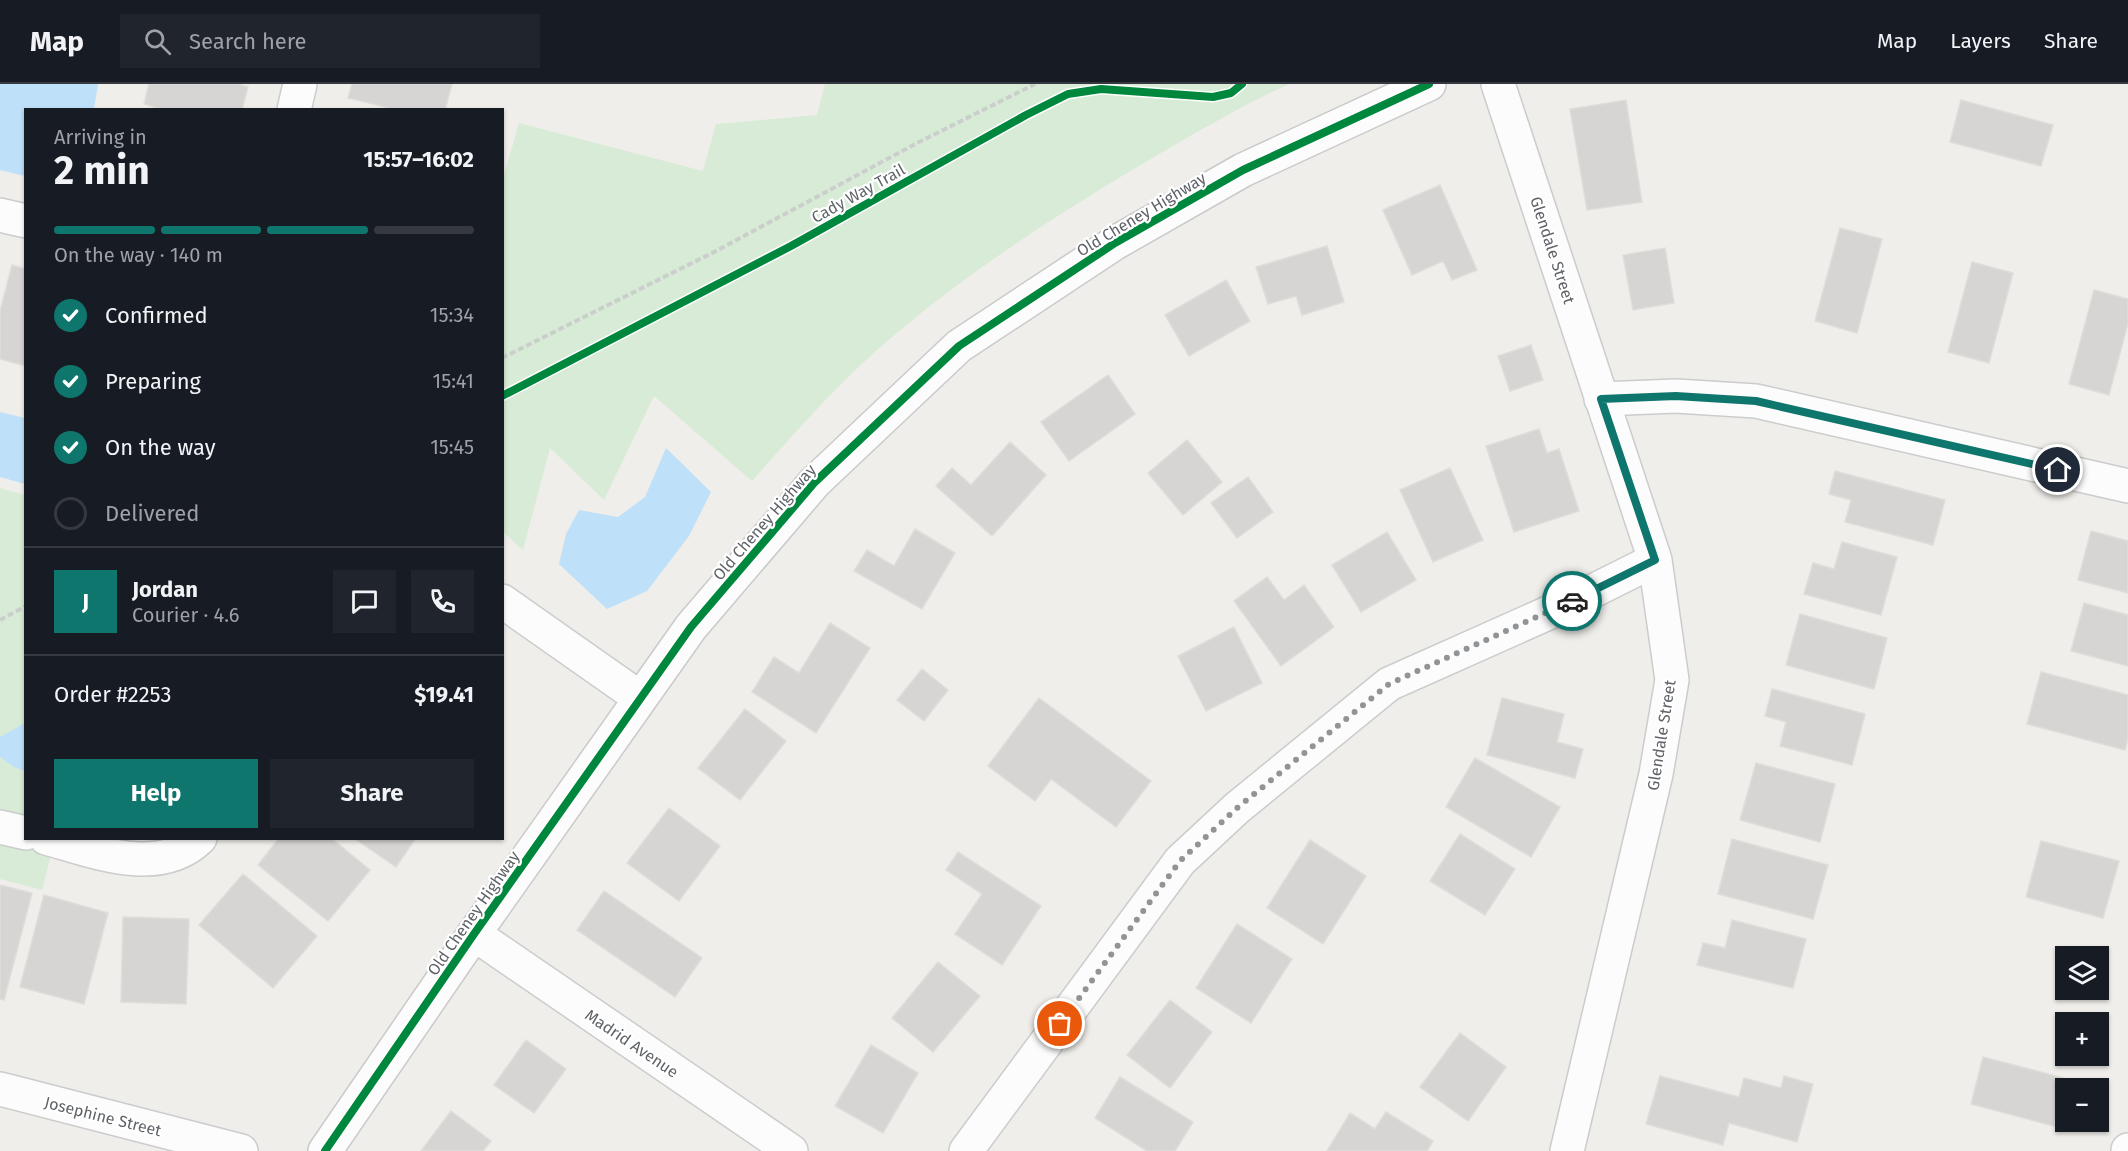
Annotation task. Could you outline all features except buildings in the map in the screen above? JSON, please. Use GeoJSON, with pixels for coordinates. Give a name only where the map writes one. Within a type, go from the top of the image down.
{"type":"FeatureCollection","features":[{"type":"Feature","properties":{"kind":"street"},"geometry":{"type":"LineString","coordinates":[[294,108],[300,84]]}},
{"type":"Feature","properties":{"kind":"street","name":"Old Cheney Highway"},"geometry":{"type":"LineString","coordinates":[[326,1151],[474,934],[691,627],[815,482],[959,346],[1115,243],[1243,170],[1429,84]]}},
{"type":"Feature","properties":{"kind":"street","name":"Glendale Street"},"geometry":{"type":"LineString","coordinates":[[1498,84],[1655,560],[1672,680],[1656,774],[1567,1151]]}},
{"type":"Feature","properties":{"kind":"street"},"geometry":{"type":"LineString","coordinates":[[0,214],[24,220]]}},
{"type":"Feature","properties":{"kind":"street"},"geometry":{"type":"LineString","coordinates":[[1601,399],[1676,396],[1756,401],[2128,486]]}},
{"type":"Feature","properties":{"kind":"street"},"geometry":{"type":"LineString","coordinates":[[966,1151],[1180,861],[1237,808],[1389,684],[1557,609],[1655,560]]}},
{"type":"Feature","properties":{"kind":"street"},"geometry":{"type":"LineString","coordinates":[[504,602],[640,698]]}},
{"type":"Feature","properties":{"kind":"street"},"geometry":{"type":"LineString","coordinates":[[0,827],[24,833]]}},
{"type":"Feature","properties":{"kind":"street"},"geometry":{"type":"LineString","coordinates":[[54,840],[122,858],[164,858],[193,845],[198,840]]}},
{"type":"Feature","properties":{"kind":"street","name":"Madrid Avenue"},"geometry":{"type":"LineString","coordinates":[[474,934],[791,1151]]}},
{"type":"Feature","properties":{"kind":"street","name":"Josephine Street"},"geometry":{"type":"LineString","coordinates":[[0,1089],[241,1151]]}},
{"type":"Feature","properties":{"kind":"path"},"geometry":{"type":"LineString","coordinates":[[0,620],[24,607]]}},
{"type":"Feature","properties":{"kind":"green space"},"geometry":{"type":"Polygon","coordinates":[[[825,84],[1289,84],[1218,120],[1113,181],[1043,225],[941,297],[860,365],[752,481],[654,396],[604,500],[550,448],[523,550],[504,533],[504,175],[519,123],[703,171],[716,124],[817,115],[825,84]]]}},
{"type":"Feature","properties":{"kind":"green space"},"geometry":{"type":"Polygon","coordinates":[[[0,488],[24,495],[24,840],[55,840],[42,890],[0,879],[0,488]]]}},
{"type":"Feature","properties":{"kind":"water"},"geometry":{"type":"Polygon","coordinates":[[[0,84],[98,84],[94,108],[24,108],[24,176],[0,170],[0,84]]]}},
{"type":"Feature","properties":{"kind":"water"},"geometry":{"type":"Polygon","coordinates":[[[0,412],[24,418],[24,484],[0,477],[0,412]]]}},
{"type":"Feature","properties":{"kind":"water"},"geometry":{"type":"Polygon","coordinates":[[[666,448],[711,492],[689,536],[647,591],[607,609],[559,564],[566,534],[579,510],[618,517],[645,497],[666,448]]]}},
{"type":"Feature","properties":{"kind":"water"},"geometry":{"type":"Polygon","coordinates":[[[24,724],[24,771],[0,757],[0,737],[24,724]]]}},
{"type":"Feature","properties":{"kind":"cycle path","name":"Cady Way Trail"},"geometry":{"type":"LineString","coordinates":[[504,395],[791,246],[1068,94],[1101,89],[1213,97],[1231,93],[1242,84]]}},
{"type":"Feature","properties":{"kind":"cycle path"},"geometry":{"type":"LineString","coordinates":[[325,1151],[474,934],[691,627],[815,482],[959,346],[1115,243],[1243,170],[1429,84]]}},
{"type":"Feature","properties":{"kind":"way so far"},"geometry":{"type":"LineString","coordinates":[[1060,1024],[1180,861],[1237,808],[1389,684],[1572,601]]}},
{"type":"Feature","properties":{"kind":"route"},"geometry":{"type":"LineString","coordinates":[[1572,601],[1655,560],[1601,399],[1676,396],[1756,401],[2058,470]]}}]}
